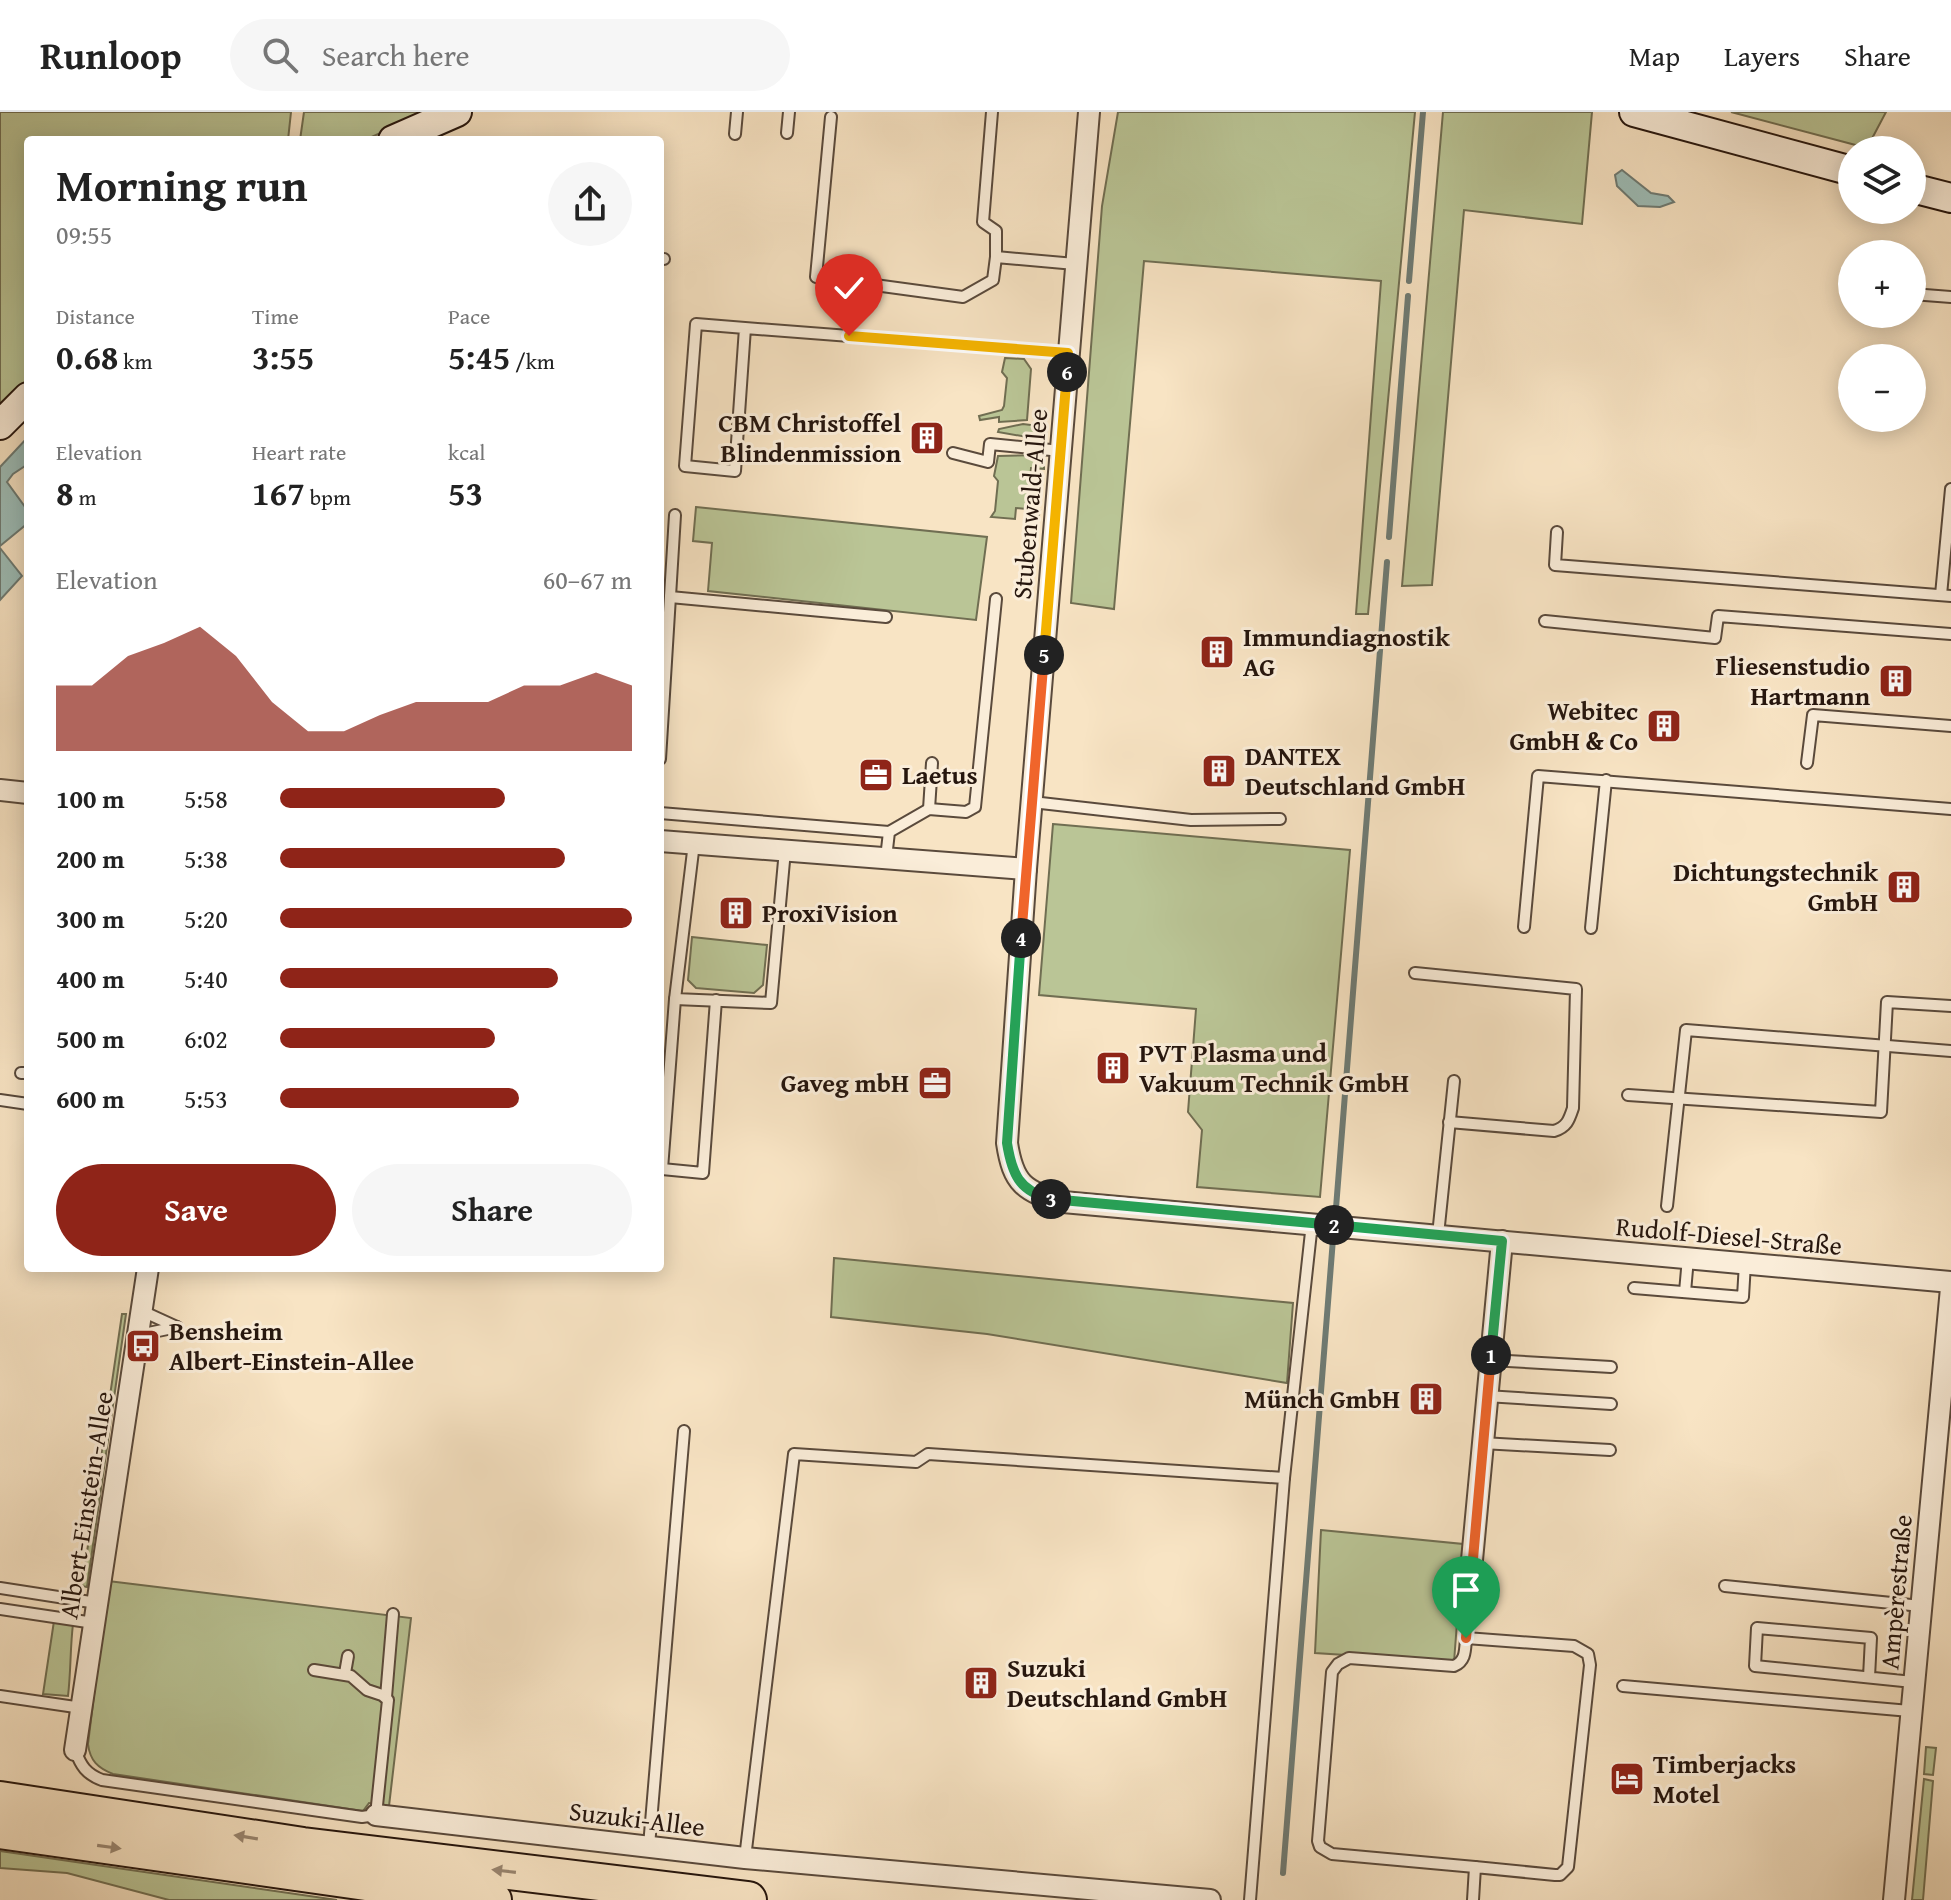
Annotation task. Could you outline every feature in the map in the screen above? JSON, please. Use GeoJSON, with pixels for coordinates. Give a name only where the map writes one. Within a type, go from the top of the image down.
{"type":"FeatureCollection","features":[{"type":"Feature","properties":{"kind":"highway"},"geometry":{"type":"LineString","coordinates":[[0,1800],[303,1846],[748,1900]]}},
{"type":"Feature","properties":{"kind":"highway"},"geometry":{"type":"LineString","coordinates":[[0,1830],[493,1900]]}},
{"type":"Feature","properties":{"kind":"street"},"geometry":{"type":"LineString","coordinates":[[402,136],[457,112]]}},
{"type":"Feature","properties":{"kind":"street","name":"Stubenwald-Allee"},"geometry":{"type":"LineString","coordinates":[[1026,869],[1089,112]]}},
{"type":"Feature","properties":{"kind":"street"},"geometry":{"type":"LineString","coordinates":[[1634,112],[1838,167]]}},
{"type":"Feature","properties":{"kind":"street"},"geometry":{"type":"LineString","coordinates":[[1926,192],[1951,198]]}},
{"type":"Feature","properties":{"kind":"street"},"geometry":{"type":"LineString","coordinates":[[0,425],[24,401]]}},
{"type":"Feature","properties":{"kind":"street"},"geometry":{"type":"LineString","coordinates":[[0,790],[24,793]]}},
{"type":"Feature","properties":{"kind":"street"},"geometry":{"type":"LineString","coordinates":[[664,841],[1026,869]]}},
{"type":"Feature","properties":{"kind":"street","name":"Rudolf-Diesel-Straße"},"geometry":{"type":"LineString","coordinates":[[1026,869],[1007,1143],[1011,1167],[1021,1184],[1039,1196],[1063,1202],[1745,1263],[1951,1285]]}},
{"type":"Feature","properties":{"kind":"street"},"geometry":{"type":"LineString","coordinates":[[1472,1560],[1502,1241]]}},
{"type":"Feature","properties":{"kind":"street","name":"Albert-Einstein-Allee"},"geometry":{"type":"LineString","coordinates":[[75,1750],[147,1272]]}},
{"type":"Feature","properties":{"kind":"street","name":"Ampèrestraße"},"geometry":{"type":"LineString","coordinates":[[1894,1900],[1951,1285]]}},
{"type":"Feature","properties":{"kind":"street","name":"Suzuki-Allee"},"geometry":{"type":"LineString","coordinates":[[376,1815],[745,1858],[1210,1900]]}},
{"type":"Feature","properties":{"kind":"lane"},"geometry":{"type":"LineString","coordinates":[[735,134],[737,112]]}},
{"type":"Feature","properties":{"kind":"lane"},"geometry":{"type":"LineString","coordinates":[[787,133],[789,112]]}},
{"type":"Feature","properties":{"kind":"lane"},"geometry":{"type":"LineString","coordinates":[[831,117],[816,277],[963,297],[993,280],[996,231],[983,222],[992,112]]}},
{"type":"Feature","properties":{"kind":"lane"},"geometry":{"type":"LineString","coordinates":[[996,257],[1075,264]]}},
{"type":"Feature","properties":{"kind":"lane"},"geometry":{"type":"LineString","coordinates":[[1926,295],[1951,297]]}},
{"type":"Feature","properties":{"kind":"lane"},"geometry":{"type":"LineString","coordinates":[[745,328],[735,471],[685,466],[696,324],[1068,353]]}},
{"type":"Feature","properties":{"kind":"lane"},"geometry":{"type":"LineString","coordinates":[[953,453],[988,462],[990,444],[1061,451]]}},
{"type":"Feature","properties":{"kind":"lane"},"geometry":{"type":"LineString","coordinates":[[1557,532],[1555,565],[1946,595],[1951,489]]}},
{"type":"Feature","properties":{"kind":"lane"},"geometry":{"type":"LineString","coordinates":[[664,694],[675,515]]}},
{"type":"Feature","properties":{"kind":"lane"},"geometry":{"type":"LineString","coordinates":[[670,597],[886,617]]}},
{"type":"Feature","properties":{"kind":"lane"},"geometry":{"type":"LineString","coordinates":[[664,813],[889,832],[929,809],[966,812],[975,807],[996,599]]}},
{"type":"Feature","properties":{"kind":"lane"},"geometry":{"type":"LineString","coordinates":[[1545,621],[1715,638],[1718,616],[1951,634]]}},
{"type":"Feature","properties":{"kind":"lane"},"geometry":{"type":"LineString","coordinates":[[1807,763],[1813,715],[1951,726]]}},
{"type":"Feature","properties":{"kind":"lane"},"geometry":{"type":"LineString","coordinates":[[929,809],[932,763]]}},
{"type":"Feature","properties":{"kind":"lane"},"geometry":{"type":"LineString","coordinates":[[1524,927],[1538,776],[1951,809]]}},
{"type":"Feature","properties":{"kind":"lane"},"geometry":{"type":"LineString","coordinates":[[1591,928],[1606,780]]}},
{"type":"Feature","properties":{"kind":"lane"},"geometry":{"type":"LineString","coordinates":[[1032,802],[1191,820],[1280,819]]}},
{"type":"Feature","properties":{"kind":"lane"},"geometry":{"type":"LineString","coordinates":[[886,858],[889,832]]}},
{"type":"Feature","properties":{"kind":"lane"},"geometry":{"type":"LineString","coordinates":[[664,1143],[675,999],[694,843]]}},
{"type":"Feature","properties":{"kind":"lane"},"geometry":{"type":"LineString","coordinates":[[675,999],[771,1003],[785,850]]}},
{"type":"Feature","properties":{"kind":"lane"},"geometry":{"type":"LineString","coordinates":[[1415,973],[1576,989],[1573,1108],[1563,1128],[1554,1131],[1449,1122]]}},
{"type":"Feature","properties":{"kind":"lane"},"geometry":{"type":"LineString","coordinates":[[664,1169],[703,1173],[716,1000]]}},
{"type":"Feature","properties":{"kind":"lane"},"geometry":{"type":"LineString","coordinates":[[1628,1095],[1881,1112],[1887,1002],[1951,1006]]}},
{"type":"Feature","properties":{"kind":"lane"},"geometry":{"type":"LineString","coordinates":[[1667,1206],[1686,1030],[1951,1051]]}},
{"type":"Feature","properties":{"kind":"lane"},"geometry":{"type":"LineString","coordinates":[[1438,1235],[1454,1081]]}},
{"type":"Feature","properties":{"kind":"lane"},"geometry":{"type":"LineString","coordinates":[[0,1100],[24,1103]]}},
{"type":"Feature","properties":{"kind":"lane"},"geometry":{"type":"LineString","coordinates":[[1250,1900],[1284,1478],[1312,1223]]}},
{"type":"Feature","properties":{"kind":"lane"},"geometry":{"type":"LineString","coordinates":[[1685,1292],[1688,1258]]}},
{"type":"Feature","properties":{"kind":"lane"},"geometry":{"type":"LineString","coordinates":[[1634,1288],[1743,1297],[1745,1263]]}},
{"type":"Feature","properties":{"kind":"lane"},"geometry":{"type":"LineString","coordinates":[[139,1335],[177,1327],[142,1311]]}},
{"type":"Feature","properties":{"kind":"lane"},"geometry":{"type":"LineString","coordinates":[[1490,1360],[1611,1367]]}},
{"type":"Feature","properties":{"kind":"lane"},"geometry":{"type":"LineString","coordinates":[[1486,1396],[1611,1404]]}},
{"type":"Feature","properties":{"kind":"lane"},"geometry":{"type":"LineString","coordinates":[[649,1846],[684,1431]]}},
{"type":"Feature","properties":{"kind":"lane"},"geometry":{"type":"LineString","coordinates":[[1482,1443],[1610,1450]]}},
{"type":"Feature","properties":{"kind":"lane"},"geometry":{"type":"LineString","coordinates":[[745,1858],[794,1454],[916,1462],[928,1454],[983,1456],[1284,1478]]}},
{"type":"Feature","properties":{"kind":"lane"},"geometry":{"type":"LineString","coordinates":[[1466,1638],[1574,1646],[1588,1654],[1590,1665],[1568,1867],[1560,1875],[1332,1854],[1320,1847],[1318,1841],[1332,1672],[1349,1658],[1454,1666],[1464,1658],[1472,1560]]}},
{"type":"Feature","properties":{"kind":"lane"},"geometry":{"type":"LineString","coordinates":[[1725,1586],[1921,1606]]}},
{"type":"Feature","properties":{"kind":"lane"},"geometry":{"type":"LineString","coordinates":[[0,1588],[95,1613]]}},
{"type":"Feature","properties":{"kind":"lane"},"geometry":{"type":"LineString","coordinates":[[0,1609],[95,1613]]}},
{"type":"Feature","properties":{"kind":"lane"},"geometry":{"type":"LineString","coordinates":[[376,1815],[393,1614]]}},
{"type":"Feature","properties":{"kind":"lane"},"geometry":{"type":"LineString","coordinates":[[1869,1677],[1871,1638],[1757,1628],[1755,1666],[1913,1682]]}},
{"type":"Feature","properties":{"kind":"lane"},"geometry":{"type":"LineString","coordinates":[[345,1673],[348,1656]]}},
{"type":"Feature","properties":{"kind":"lane"},"geometry":{"type":"LineString","coordinates":[[314,1670],[345,1673],[367,1690],[386,1697]]}},
{"type":"Feature","properties":{"kind":"lane"},"geometry":{"type":"LineString","coordinates":[[1623,1686],[1910,1711]]}},
{"type":"Feature","properties":{"kind":"lane"},"geometry":{"type":"LineString","coordinates":[[0,1696],[82,1708]]}},
{"type":"Feature","properties":{"kind":"lane","name":"Suzuki-Allee"},"geometry":{"type":"LineString","coordinates":[[75,1750],[81,1766],[90,1776],[102,1780],[362,1817],[376,1815]]}},
{"type":"Feature","properties":{"kind":"lane"},"geometry":{"type":"LineString","coordinates":[[1473,1900],[1475,1867]]}},
{"type":"Feature","properties":{"kind":"green space"},"geometry":{"type":"Polygon","coordinates":[[[0,112],[291,112],[288,136],[24,136],[24,385],[0,408],[0,112]]]}},
{"type":"Feature","properties":{"kind":"green space"},"geometry":{"type":"Polygon","coordinates":[[[304,112],[427,112],[374,136],[301,136],[304,112]]]}},
{"type":"Feature","properties":{"kind":"green space"},"geometry":{"type":"Polygon","coordinates":[[[1118,112],[1415,112],[1368,614],[1356,614],[1381,281],[1144,261],[1114,609],[1071,603],[1102,206],[1118,112]]]}},
{"type":"Feature","properties":{"kind":"green space"},"geometry":{"type":"Polygon","coordinates":[[[1443,112],[1592,112],[1582,224],[1464,210],[1432,585],[1402,586],[1443,112]]]}},
{"type":"Feature","properties":{"kind":"green space"},"geometry":{"type":"Polygon","coordinates":[[[1731,112],[1886,112],[1873,136],[1838,136],[1838,140],[1731,112]]]}},
{"type":"Feature","properties":{"kind":"green space"},"geometry":{"type":"Polygon","coordinates":[[[1005,358],[1024,359],[1031,369],[1027,420],[999,422],[999,417],[980,420],[979,416],[1002,410],[1004,406],[1007,378],[1002,372],[1005,358]]]}},
{"type":"Feature","properties":{"kind":"green space"},"geometry":{"type":"Polygon","coordinates":[[[1023,424],[1047,427],[1045,440],[998,432],[999,429],[1023,424]]]}},
{"type":"Feature","properties":{"kind":"green space"},"geometry":{"type":"Polygon","coordinates":[[[1044,455],[1044,469],[1031,468],[1028,507],[1040,510],[1039,515],[1016,508],[1015,519],[991,517],[995,511],[998,481],[994,476],[998,456],[1044,455]]]}},
{"type":"Feature","properties":{"kind":"green space"},"geometry":{"type":"Polygon","coordinates":[[[696,507],[987,537],[976,620],[708,591],[712,543],[693,541],[696,507]]]}},
{"type":"Feature","properties":{"kind":"green space"},"geometry":{"type":"Polygon","coordinates":[[[1053,824],[1350,850],[1320,1197],[1197,1187],[1202,1130],[1188,1112],[1196,1009],[1039,995],[1053,824]]]}},
{"type":"Feature","properties":{"kind":"green space"},"geometry":{"type":"Polygon","coordinates":[[[692,937],[767,945],[763,985],[754,993],[696,988],[688,980],[692,937]]]}},
{"type":"Feature","properties":{"kind":"green space"},"geometry":{"type":"Polygon","coordinates":[[[834,1258],[1293,1303],[1287,1383],[987,1334],[831,1317],[834,1258]]]}},
{"type":"Feature","properties":{"kind":"green space"},"geometry":{"type":"Polygon","coordinates":[[[122,1314],[126,1314],[87,1587],[82,1586],[122,1314]]]}},
{"type":"Feature","properties":{"kind":"green space"},"geometry":{"type":"Polygon","coordinates":[[[1321,1530],[1463,1544],[1454,1662],[1315,1653],[1321,1530]]]}},
{"type":"Feature","properties":{"kind":"green space"},"geometry":{"type":"Polygon","coordinates":[[[108,1581],[411,1618],[389,1806],[369,1803],[363,1811],[113,1774],[99,1766],[88,1744],[108,1581]]]}},
{"type":"Feature","properties":{"kind":"green space"},"geometry":{"type":"Polygon","coordinates":[[[54,1621],[73,1624],[68,1696],[43,1694],[54,1621]]]}},
{"type":"Feature","properties":{"kind":"green space"},"geometry":{"type":"Polygon","coordinates":[[[1926,1747],[1936,1748],[1933,1775],[1924,1774],[1926,1747]]]}},
{"type":"Feature","properties":{"kind":"green space"},"geometry":{"type":"Polygon","coordinates":[[[1924,1779],[1933,1781],[1923,1900],[1912,1900],[1924,1779]]]}},
{"type":"Feature","properties":{"kind":"green space"},"geometry":{"type":"Polygon","coordinates":[[[0,1851],[337,1900],[169,1900],[67,1873],[0,1868],[0,1851]]]}},
{"type":"Feature","properties":{"kind":"water"},"geometry":{"type":"Polygon","coordinates":[[[1622,170],[1651,193],[1668,196],[1674,202],[1660,207],[1638,206],[1617,186],[1615,175],[1622,170]]]}},
{"type":"Feature","properties":{"kind":"water"},"geometry":{"type":"Polygon","coordinates":[[[24,441],[24,467],[7,482],[24,505],[24,526],[0,546],[0,467],[24,441]]]}},
{"type":"Feature","properties":{"kind":"water"},"geometry":{"type":"Polygon","coordinates":[[[0,548],[22,576],[0,600],[0,548]]]}},
{"type":"Feature","properties":{"kind":"waterway"},"geometry":{"type":"LineString","coordinates":[[1409,281],[1423,112]]}},
{"type":"Feature","properties":{"kind":"waterway"},"geometry":{"type":"LineString","coordinates":[[1389,537],[1408,296]]}},
{"type":"Feature","properties":{"kind":"waterway"},"geometry":{"type":"LineString","coordinates":[[1336,1208],[1387,562]]}},
{"type":"Feature","properties":{"kind":"waterway"},"geometry":{"type":"LineString","coordinates":[[1283,1873],[1333,1239]]}},
{"type":"Feature","properties":{"kind":"place","name":"CBM Christoffel Blindenmission"},"geometry":{"type":"Point","coordinates":[927,438]}},
{"type":"Feature","properties":{"kind":"place","name":"Immundiagnostik AG"},"geometry":{"type":"Point","coordinates":[1217,652]}},
{"type":"Feature","properties":{"kind":"place","name":"Fliesenstudio Hartmann"},"geometry":{"type":"Point","coordinates":[1896,681]}},
{"type":"Feature","properties":{"kind":"place","name":"Webitec GmbH & Co"},"geometry":{"type":"Point","coordinates":[1664,726]}},
{"type":"Feature","properties":{"kind":"place","name":"DANTEX Deutschland GmbH"},"geometry":{"type":"Point","coordinates":[1219,771]}},
{"type":"Feature","properties":{"kind":"place","name":"Laetus"},"geometry":{"type":"Point","coordinates":[876,775]}},
{"type":"Feature","properties":{"kind":"place","name":"Dichtungstechnik GmbH"},"geometry":{"type":"Point","coordinates":[1904,887]}},
{"type":"Feature","properties":{"kind":"place","name":"ProxiVision"},"geometry":{"type":"Point","coordinates":[736,913]}},
{"type":"Feature","properties":{"kind":"place","name":"PVT Plasma und Vakuum Technik GmbH"},"geometry":{"type":"Point","coordinates":[1113,1068]}},
{"type":"Feature","properties":{"kind":"place","name":"Gaveg mbH"},"geometry":{"type":"Point","coordinates":[935,1083]}},
{"type":"Feature","properties":{"kind":"place","name":"Bensheim Albert-Einstein-Allee"},"geometry":{"type":"Point","coordinates":[143,1346]}},
{"type":"Feature","properties":{"kind":"place","name":"Münch GmbH"},"geometry":{"type":"Point","coordinates":[1426,1399]}},
{"type":"Feature","properties":{"kind":"place","name":"Suzuki Deutschland GmbH"},"geometry":{"type":"Point","coordinates":[981,1683]}},
{"type":"Feature","properties":{"kind":"place","name":"Timberjacks Motel"},"geometry":{"type":"Point","coordinates":[1627,1779]}},
{"type":"Feature","properties":{"kind":"route"},"geometry":{"type":"LineString","coordinates":[[849,336],[1068,353],[1026,869],[1007,1143],[1011,1167],[1021,1184],[1039,1196],[1063,1202],[1502,1241],[1466,1638]]}}]}
